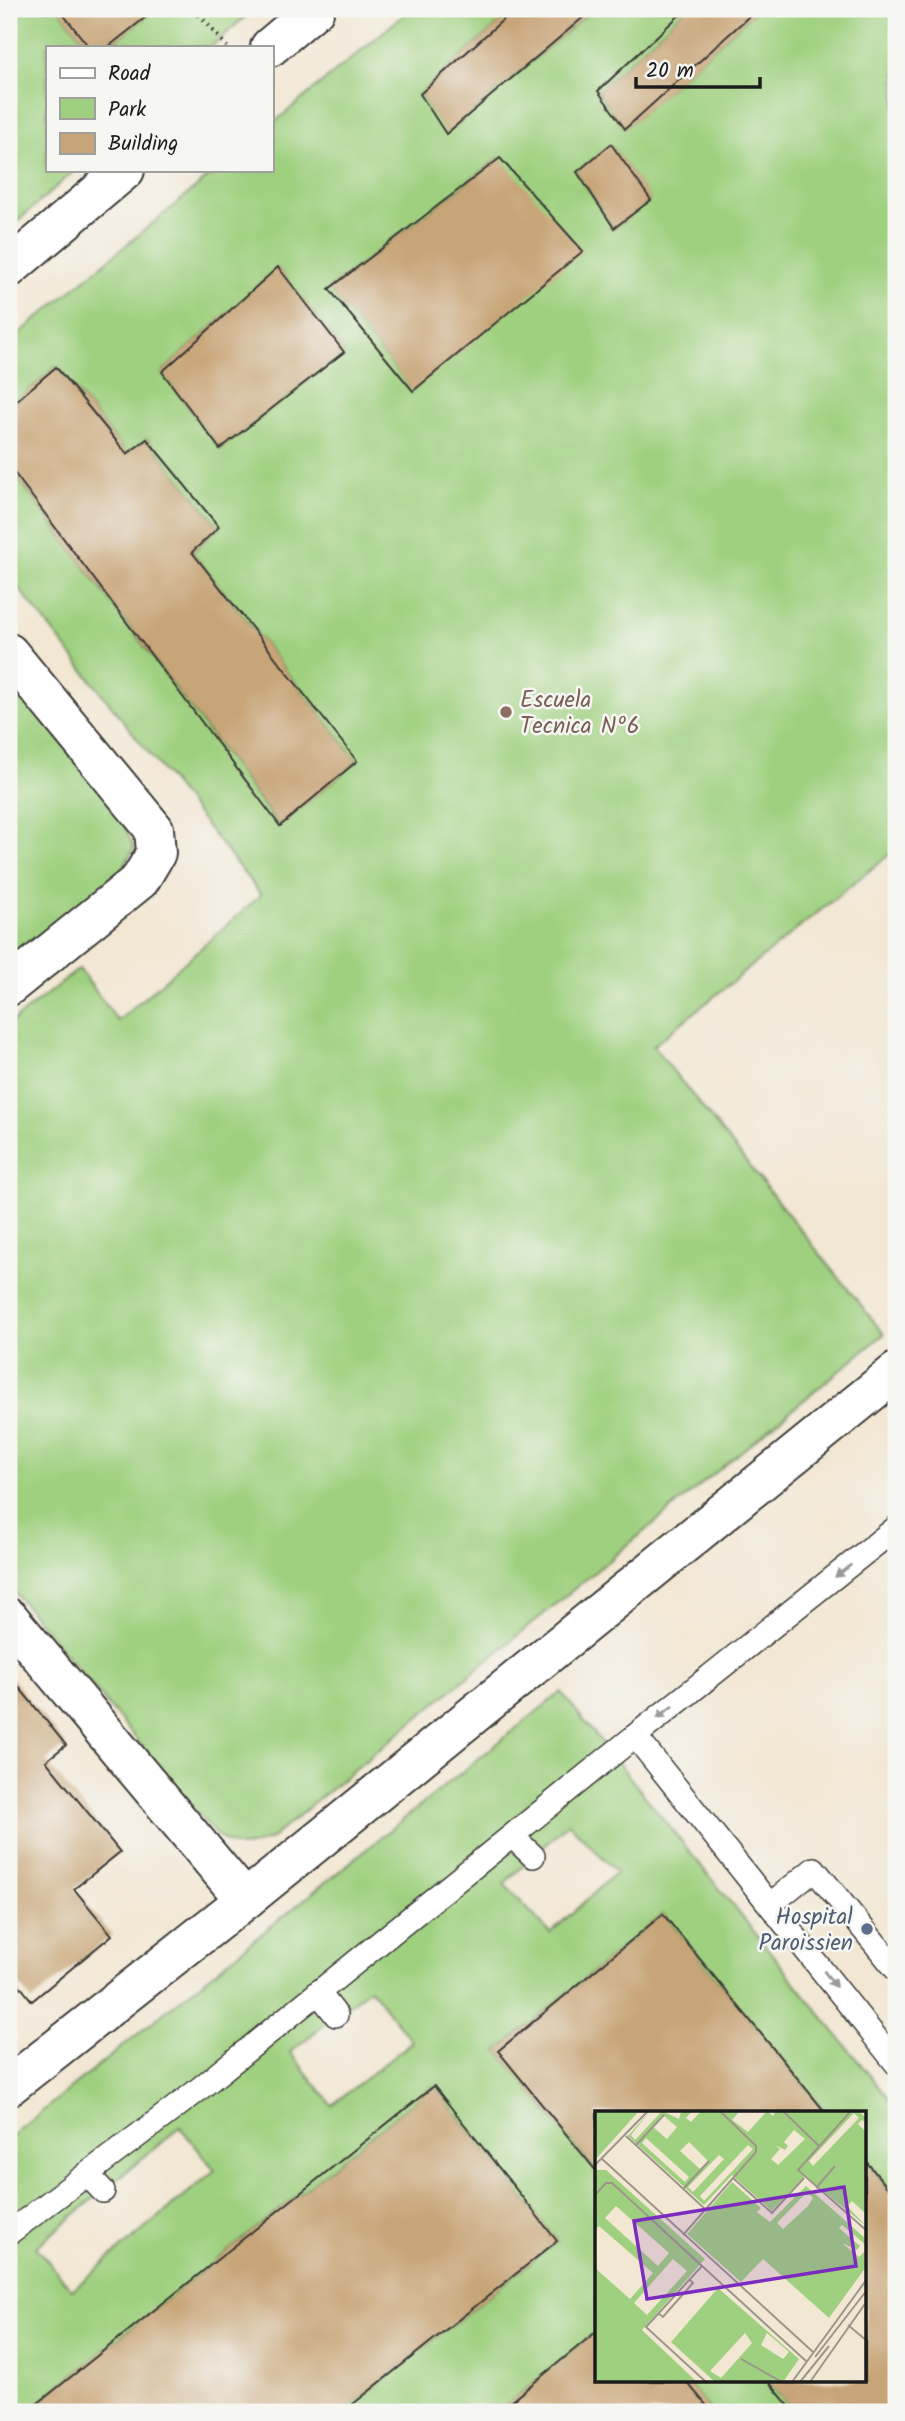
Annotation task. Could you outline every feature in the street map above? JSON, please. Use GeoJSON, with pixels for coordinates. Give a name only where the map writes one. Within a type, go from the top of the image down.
{"type":"FeatureCollection","features":[{"type":"Feature","properties":{"kind":"street"},"geometry":{"type":"LineString","coordinates":[[271,46],[315,9]]}},
{"type":"Feature","properties":{"kind":"street"},"geometry":{"type":"LineString","coordinates":[[9,268],[123,172]]}},
{"type":"Feature","properties":{"kind":"street"},"geometry":{"type":"LineString","coordinates":[[9,653],[154,829],[156,853],[140,880],[9,986]]}},
{"type":"Feature","properties":{"kind":"street"},"geometry":{"type":"LineString","coordinates":[[9,2086],[245,1900],[896,1372]]}},
{"type":"Feature","properties":{"kind":"street"},"geometry":{"type":"LineString","coordinates":[[9,1618],[245,1900]]}},
{"type":"Feature","properties":{"kind":"lane"},"geometry":{"type":"LineString","coordinates":[[9,2233],[193,2094],[896,1528]]}},
{"type":"Feature","properties":{"kind":"lane"},"geometry":{"type":"LineString","coordinates":[[635,1736],[896,2063]]}},
{"type":"Feature","properties":{"kind":"lane"},"geometry":{"type":"LineString","coordinates":[[512,1836],[533,1856]]}},
{"type":"Feature","properties":{"kind":"lane"},"geometry":{"type":"LineString","coordinates":[[771,1905],[814,1869],[896,1969]]}},
{"type":"Feature","properties":{"kind":"lane"},"geometry":{"type":"LineString","coordinates":[[318,1993],[336,2015]]}},
{"type":"Feature","properties":{"kind":"lane"},"geometry":{"type":"LineString","coordinates":[[87,2174],[103,2191]]}},
{"type":"Feature","properties":{"kind":"path"},"geometry":{"type":"LineString","coordinates":[[194,9],[226,46]]}},
{"type":"Feature","properties":{"kind":"green space"},"geometry":{"type":"Polygon","coordinates":[[[9,9],[59,9],[88,46],[46,46],[46,172],[73,172],[9,229],[9,9]]]}},
{"type":"Feature","properties":{"kind":"green space"},"geometry":{"type":"Polygon","coordinates":[[[156,9],[254,9],[212,46],[109,46],[156,9]]]}},
{"type":"Feature","properties":{"kind":"green space"},"geometry":{"type":"Polygon","coordinates":[[[411,9],[515,9],[420,94],[447,133],[593,9],[686,9],[598,91],[625,128],[757,9],[896,9],[896,849],[653,1046],[884,1334],[269,1840],[241,1847],[215,1834],[9,1586],[9,1024],[79,969],[118,1021],[261,895],[9,576],[9,466],[279,826],[357,761],[192,552],[219,527],[147,439],[127,454],[56,367],[9,407],[9,342],[215,172],[273,172],[273,123],[411,9]],[[611,145],[577,172],[614,228],[650,200],[611,145]],[[500,158],[329,289],[413,390],[500,158]],[[278,268],[162,372],[220,449],[344,352],[278,268]]]}},
{"type":"Feature","properties":{"kind":"green space"},"geometry":{"type":"Polygon","coordinates":[[[9,678],[119,812],[134,848],[119,876],[9,963],[9,678]]]}},
{"type":"Feature","properties":{"kind":"green space"},"geometry":{"type":"Polygon","coordinates":[[[561,1692],[896,2108],[896,2198],[866,2161],[866,2111],[824,2111],[663,1914],[498,2051],[595,2170],[595,2333],[498,2412],[343,2412],[557,2241],[434,2086],[27,2412],[9,2412],[9,2138],[561,1692]],[[568,1823],[504,1884],[550,1933],[617,1872],[568,1823]],[[370,1988],[290,2052],[332,2105],[412,2042],[370,1988]],[[180,2127],[36,2247],[72,2290],[215,2170],[180,2127]]]}},
{"type":"Feature","properties":{"kind":"green space"},"geometry":{"type":"Polygon","coordinates":[[[687,2382],[769,2382],[794,2412],[712,2412],[687,2382]]]}},
{"type":"Feature","properties":{"kind":"building"},"geometry":{"type":"Polygon","coordinates":[[[59,9],[156,9],[109,46],[88,46],[59,9]]]}},
{"type":"Feature","properties":{"kind":"building"},"geometry":{"type":"Polygon","coordinates":[[[515,9],[593,9],[446,134],[420,94],[515,9]]]}},
{"type":"Feature","properties":{"kind":"building"},"geometry":{"type":"Polygon","coordinates":[[[686,9],[757,9],[625,129],[598,91],[686,9]]]}},
{"type":"Feature","properties":{"kind":"building"},"geometry":{"type":"Polygon","coordinates":[[[611,144],[651,200],[614,228],[577,172],[611,144]]]}},
{"type":"Feature","properties":{"kind":"building"},"geometry":{"type":"Polygon","coordinates":[[[500,158],[583,251],[413,391],[329,289],[500,158]]]}},
{"type":"Feature","properties":{"kind":"building"},"geometry":{"type":"Polygon","coordinates":[[[278,267],[344,352],[220,449],[162,372],[278,267]]]}},
{"type":"Feature","properties":{"kind":"building"},"geometry":{"type":"Polygon","coordinates":[[[56,367],[127,454],[147,439],[219,527],[192,552],[357,761],[280,826],[9,466],[9,407],[56,367]]]}},
{"type":"Feature","properties":{"kind":"building"},"geometry":{"type":"Polygon","coordinates":[[[9,1675],[66,1745],[46,1761],[120,1852],[74,1889],[112,1935],[32,2001],[9,1972],[9,1675]]]}},
{"type":"Feature","properties":{"kind":"building"},"geometry":{"type":"Polygon","coordinates":[[[663,1914],[824,2111],[595,2111],[595,2170],[498,2051],[663,1914]]]}},
{"type":"Feature","properties":{"kind":"building"},"geometry":{"type":"Polygon","coordinates":[[[434,2086],[557,2241],[343,2412],[27,2412],[434,2086]]]}},
{"type":"Feature","properties":{"kind":"building"},"geometry":{"type":"Polygon","coordinates":[[[866,2161],[896,2198],[896,2412],[794,2412],[769,2382],[866,2382],[866,2161]]]}},
{"type":"Feature","properties":{"kind":"building"},"geometry":{"type":"Polygon","coordinates":[[[595,2333],[595,2382],[687,2382],[712,2412],[498,2412],[595,2333]]]}},
{"type":"Feature","properties":{"kind":"place","name":"Escuela Tecnica Nº6"},"geometry":{"type":"Point","coordinates":[506,712]}},
{"type":"Feature","properties":{"kind":"place","name":"Hospital Paroissien"},"geometry":{"type":"Point","coordinates":[867,1929]}}]}
